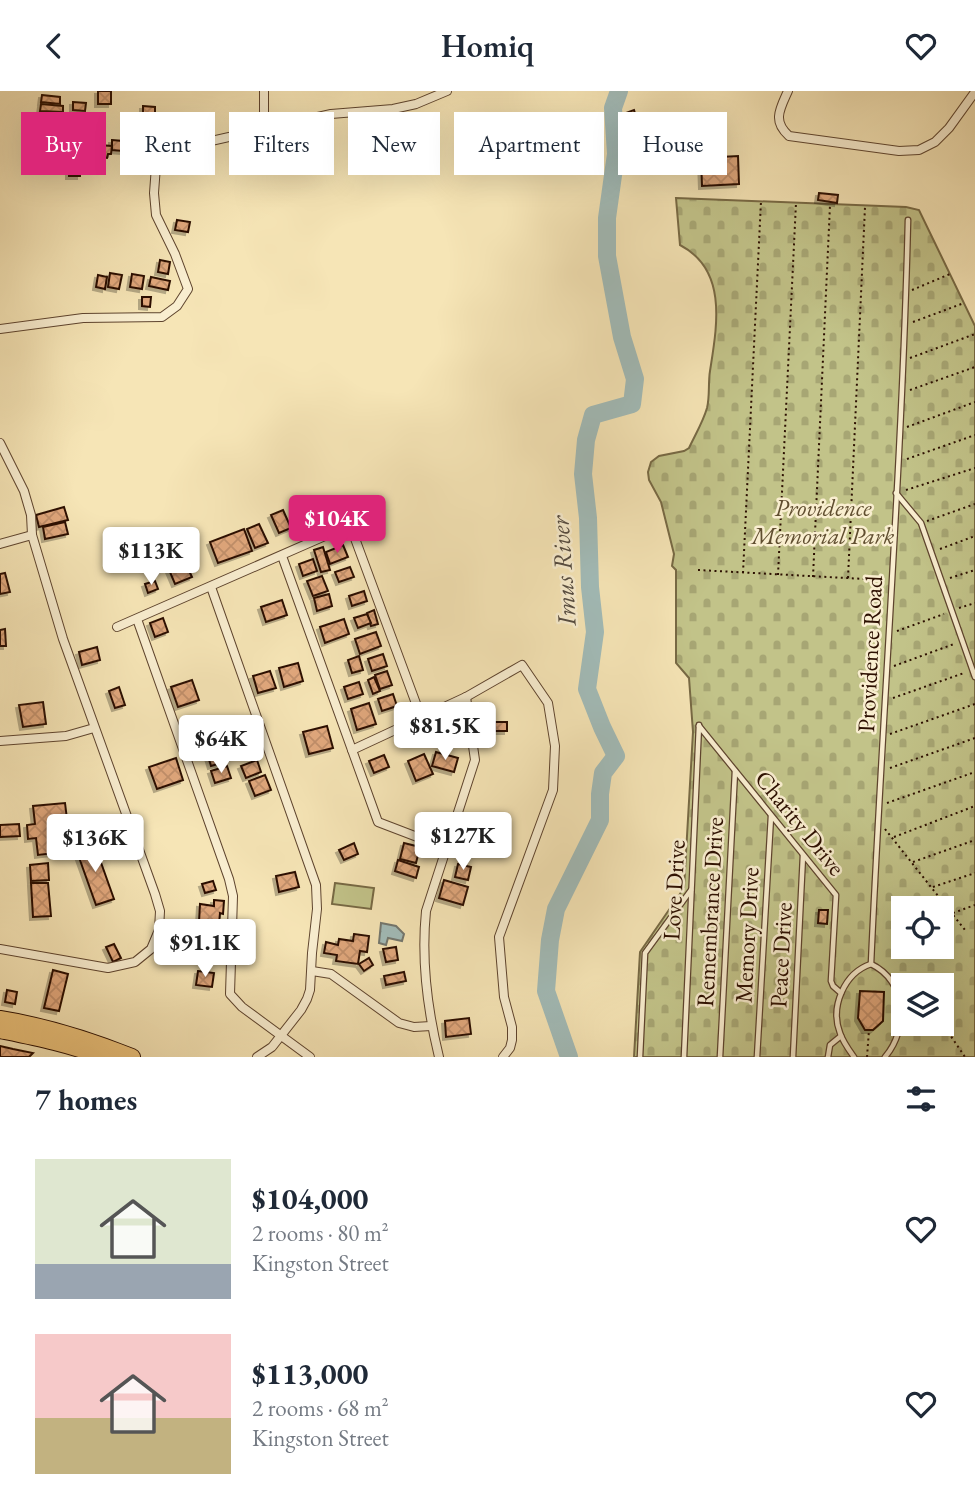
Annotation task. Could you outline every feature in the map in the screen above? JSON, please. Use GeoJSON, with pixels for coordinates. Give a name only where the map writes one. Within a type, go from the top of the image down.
{"type":"FeatureCollection","features":[{"type":"Feature","properties":{"kind":"highway"},"geometry":{"type":"LineString","coordinates":[[0,1019],[47,1029],[102,1057]]}},
{"type":"Feature","properties":{"kind":"highway"},"geometry":{"type":"LineString","coordinates":[[0,1030],[132,1057]]}},
{"type":"Feature","properties":{"kind":"street"},"geometry":{"type":"LineString","coordinates":[[264,91],[264,112]]}},
{"type":"Feature","properties":{"kind":"street"},"geometry":{"type":"LineString","coordinates":[[334,114],[393,109],[416,104],[447,91]]}},
{"type":"Feature","properties":{"kind":"street"},"geometry":{"type":"LineString","coordinates":[[788,91],[778,121],[789,136],[899,151],[919,150],[935,142],[949,128],[975,92]]}},
{"type":"Feature","properties":{"kind":"street"},"geometry":{"type":"LineString","coordinates":[[0,329],[83,318],[162,317],[177,306],[188,289],[156,215],[156,166],[167,151],[229,137]]}},
{"type":"Feature","properties":{"kind":"street"},"geometry":{"type":"LineString","coordinates":[[0,443],[24,491],[33,535],[63,639],[160,911],[159,930],[151,949],[135,962],[108,968],[0,949]]}},
{"type":"Feature","properties":{"kind":"street"},"geometry":{"type":"LineString","coordinates":[[117,627],[350,525],[421,717]]}},
{"type":"Feature","properties":{"kind":"street"},"geometry":{"type":"LineString","coordinates":[[0,544],[33,535]]}},
{"type":"Feature","properties":{"kind":"street"},"geometry":{"type":"LineString","coordinates":[[282,556],[378,823],[446,848]]}},
{"type":"Feature","properties":{"kind":"street"},"geometry":{"type":"LineString","coordinates":[[211,587],[316,885],[317,909],[307,999],[272,1047],[257,1057]]}},
{"type":"Feature","properties":{"kind":"street"},"geometry":{"type":"LineString","coordinates":[[136,619],[229,879],[233,896],[230,994],[242,1007],[310,1057]]}},
{"type":"Feature","properties":{"kind":"street"},"geometry":{"type":"LineString","coordinates":[[352,750],[466,697],[522,665],[548,703],[555,746],[552,790],[499,937],[504,997],[512,1027],[510,1048],[503,1057]]}},
{"type":"Feature","properties":{"kind":"street"},"geometry":{"type":"LineString","coordinates":[[439,1057],[431,1026],[424,962],[424,933],[426,911],[475,760],[466,697]]}},
{"type":"Feature","properties":{"kind":"street"},"geometry":{"type":"LineString","coordinates":[[0,741],[66,736],[94,727]]}},
{"type":"Feature","properties":{"kind":"street"},"geometry":{"type":"LineString","coordinates":[[312,971],[331,974],[399,1023],[414,1027],[431,1026]]}},
{"type":"Feature","properties":{"kind":"street"},"geometry":{"type":"LineString","coordinates":[[269,1057],[272,1047]]}},
{"type":"Feature","properties":{"kind":"lane","name":"Providence Road"},"geometry":{"type":"LineString","coordinates":[[871,964],[908,220]]}},
{"type":"Feature","properties":{"kind":"lane"},"geometry":{"type":"LineString","coordinates":[[896,493],[921,523],[975,677]]}},
{"type":"Feature","properties":{"kind":"lane","name":"Charity Drive"},"geometry":{"type":"LineString","coordinates":[[699,725],[836,895],[831,981],[841,993],[837,1018],[841,1036]]}},
{"type":"Feature","properties":{"kind":"lane","name":"Love Drive"},"geometry":{"type":"LineString","coordinates":[[684,1057],[699,725]]}},
{"type":"Feature","properties":{"kind":"lane","name":"Remembrance Drive"},"geometry":{"type":"LineString","coordinates":[[720,1057],[735,770]]}},
{"type":"Feature","properties":{"kind":"lane","name":"Memory Drive"},"geometry":{"type":"LineString","coordinates":[[757,1057],[771,815]]}},
{"type":"Feature","properties":{"kind":"lane","name":"Peace Drive"},"geometry":{"type":"LineString","coordinates":[[793,1057],[803,855]]}},
{"type":"Feature","properties":{"kind":"lane"},"geometry":{"type":"LineString","coordinates":[[640,1057],[645,953],[691,890]]}},
{"type":"Feature","properties":{"kind":"lane"},"geometry":{"type":"LineString","coordinates":[[841,993],[862,967],[871,964],[885,973],[901,1003],[900,1028],[892,1049],[885,1057]]}},
{"type":"Feature","properties":{"kind":"lane"},"geometry":{"type":"LineString","coordinates":[[828,1057],[830,1045],[841,1036],[854,1057]]}},
{"type":"Feature","properties":{"kind":"path"},"geometry":{"type":"LineString","coordinates":[[743,573],[761,201]]}},
{"type":"Feature","properties":{"kind":"path"},"geometry":{"type":"LineString","coordinates":[[778,575],[796,203]]}},
{"type":"Feature","properties":{"kind":"path"},"geometry":{"type":"LineString","coordinates":[[813,577],[830,205]]}},
{"type":"Feature","properties":{"kind":"path"},"geometry":{"type":"LineString","coordinates":[[848,578],[865,207]]}},
{"type":"Feature","properties":{"kind":"path"},"geometry":{"type":"LineString","coordinates":[[906,293],[950,274]]}},
{"type":"Feature","properties":{"kind":"path"},"geometry":{"type":"LineString","coordinates":[[904,325],[964,303]]}},
{"type":"Feature","properties":{"kind":"path"},"geometry":{"type":"LineString","coordinates":[[903,361],[975,334]]}},
{"type":"Feature","properties":{"kind":"path"},"geometry":{"type":"LineString","coordinates":[[901,394],[975,367]]}},
{"type":"Feature","properties":{"kind":"path"},"geometry":{"type":"LineString","coordinates":[[899,430],[975,402]]}},
{"type":"Feature","properties":{"kind":"path"},"geometry":{"type":"LineString","coordinates":[[898,462],[975,435]]}},
{"type":"Feature","properties":{"kind":"path"},"geometry":{"type":"LineString","coordinates":[[896,493],[975,468]]}},
{"type":"Feature","properties":{"kind":"path"},"geometry":{"type":"LineString","coordinates":[[921,523],[975,504]]}},
{"type":"Feature","properties":{"kind":"path"},"geometry":{"type":"LineString","coordinates":[[931,552],[975,536]]}},
{"type":"Feature","properties":{"kind":"path"},"geometry":{"type":"LineString","coordinates":[[698,570],[891,581]]}},
{"type":"Feature","properties":{"kind":"path"},"geometry":{"type":"LineString","coordinates":[[941,581],[975,570]]}},
{"type":"Feature","properties":{"kind":"path"},"geometry":{"type":"LineString","coordinates":[[889,633],[975,603]]}},
{"type":"Feature","properties":{"kind":"path"},"geometry":{"type":"LineString","coordinates":[[887,668],[962,641]]}},
{"type":"Feature","properties":{"kind":"path"},"geometry":{"type":"LineString","coordinates":[[885,701],[973,670]]}},
{"type":"Feature","properties":{"kind":"path"},"geometry":{"type":"LineString","coordinates":[[883,736],[975,704]]}},
{"type":"Feature","properties":{"kind":"path"},"geometry":{"type":"LineString","coordinates":[[881,772],[975,738]]}},
{"type":"Feature","properties":{"kind":"path"},"geometry":{"type":"LineString","coordinates":[[879,806],[975,772]]}},
{"type":"Feature","properties":{"kind":"path"},"geometry":{"type":"LineString","coordinates":[[892,838],[975,806]]}},
{"type":"Feature","properties":{"kind":"path"},"geometry":{"type":"LineString","coordinates":[[878,820],[938,896]]}},
{"type":"Feature","properties":{"kind":"path"},"geometry":{"type":"LineString","coordinates":[[912,863],[975,840]]}},
{"type":"Feature","properties":{"kind":"path"},"geometry":{"type":"LineString","coordinates":[[932,888],[975,873]]}},
{"type":"Feature","properties":{"kind":"path"},"geometry":{"type":"LineString","coordinates":[[954,912],[975,905]]}},
{"type":"Feature","properties":{"kind":"path"},"geometry":{"type":"LineString","coordinates":[[954,917],[965,930]]}},
{"type":"Feature","properties":{"kind":"path"},"geometry":{"type":"LineString","coordinates":[[867,1057],[869,1030]]}},
{"type":"Feature","properties":{"kind":"path"},"geometry":{"type":"LineString","coordinates":[[951,1036],[965,1057]]}},
{"type":"Feature","properties":{"kind":"green space","name":"Providence Memorial Park"},"geometry":{"type":"Polygon","coordinates":[[[676,198],[906,207],[919,210],[975,326],[975,1057],[634,1057],[640,952],[684,888],[693,732],[689,678],[676,663],[676,570],[672,566],[674,554],[661,502],[649,480],[648,472],[651,462],[659,456],[689,448],[708,403],[716,301],[706,269],[680,245],[676,198]]]}},
{"type":"Feature","properties":{"kind":"green space"},"geometry":{"type":"Polygon","coordinates":[[[335,883],[374,888],[371,909],[332,904],[335,883]]]}},
{"type":"Feature","properties":{"kind":"water"},"geometry":{"type":"Polygon","coordinates":[[[381,923],[396,926],[404,934],[402,941],[388,938],[386,945],[379,943],[381,923]]]}},
{"type":"Feature","properties":{"kind":"building"},"geometry":{"type":"Polygon","coordinates":[[[98,91],[111,91],[111,104],[98,104],[98,91]]]}},
{"type":"Feature","properties":{"kind":"building"},"geometry":{"type":"Polygon","coordinates":[[[42,95],[60,97],[60,104],[41,102],[42,95]]]}},
{"type":"Feature","properties":{"kind":"building"},"geometry":{"type":"Polygon","coordinates":[[[73,102],[86,103],[85,111],[73,110],[73,102]]]}},
{"type":"Feature","properties":{"kind":"building"},"geometry":{"type":"Polygon","coordinates":[[[41,104],[63,106],[63,112],[40,111],[41,104]]]}},
{"type":"Feature","properties":{"kind":"building"},"geometry":{"type":"Polygon","coordinates":[[[143,106],[155,107],[155,112],[143,112],[143,106]]]}},
{"type":"Feature","properties":{"kind":"building"},"geometry":{"type":"Polygon","coordinates":[[[112,140],[120,141],[120,151],[112,150],[112,140]]]}},
{"type":"Feature","properties":{"kind":"building"},"geometry":{"type":"Polygon","coordinates":[[[106,146],[112,146],[111,154],[108,154],[107,158],[106,146]]]}},
{"type":"Feature","properties":{"kind":"building"},"geometry":{"type":"Polygon","coordinates":[[[738,156],[739,184],[702,186],[702,175],[727,175],[727,157],[738,156]]]}},
{"type":"Feature","properties":{"kind":"building"},"geometry":{"type":"Polygon","coordinates":[[[819,193],[838,195],[837,203],[818,200],[819,193]]]}},
{"type":"Feature","properties":{"kind":"building"},"geometry":{"type":"Polygon","coordinates":[[[177,220],[190,222],[188,232],[175,230],[177,220]]]}},
{"type":"Feature","properties":{"kind":"building"},"geometry":{"type":"Polygon","coordinates":[[[160,260],[170,262],[168,274],[158,272],[160,260]]]}},
{"type":"Feature","properties":{"kind":"building"},"geometry":{"type":"Polygon","coordinates":[[[110,273],[122,275],[119,289],[108,287],[110,273]]]}},
{"type":"Feature","properties":{"kind":"building"},"geometry":{"type":"Polygon","coordinates":[[[132,274],[144,276],[142,289],[130,287],[132,274]]]}},
{"type":"Feature","properties":{"kind":"building"},"geometry":{"type":"Polygon","coordinates":[[[98,275],[107,277],[105,289],[96,287],[98,275]]]}},
{"type":"Feature","properties":{"kind":"building"},"geometry":{"type":"Polygon","coordinates":[[[151,277],[170,281],[168,290],[149,286],[151,277]]]}},
{"type":"Feature","properties":{"kind":"building"},"geometry":{"type":"Polygon","coordinates":[[[142,297],[151,297],[150,307],[142,306],[142,297]]]}},
{"type":"Feature","properties":{"kind":"building"},"geometry":{"type":"Polygon","coordinates":[[[64,507],[68,520],[39,527],[36,515],[64,507]]]}},
{"type":"Feature","properties":{"kind":"building"},"geometry":{"type":"Polygon","coordinates":[[[283,510],[291,528],[279,533],[271,515],[283,510]]]}},
{"type":"Feature","properties":{"kind":"building"},"geometry":{"type":"Polygon","coordinates":[[[304,513],[308,524],[298,528],[293,517],[304,513]]]}},
{"type":"Feature","properties":{"kind":"building"},"geometry":{"type":"Polygon","coordinates":[[[65,522],[68,534],[45,539],[43,527],[65,522]]]}},
{"type":"Feature","properties":{"kind":"building"},"geometry":{"type":"Polygon","coordinates":[[[259,524],[268,543],[255,548],[247,529],[259,524]]]}},
{"type":"Feature","properties":{"kind":"building"},"geometry":{"type":"Polygon","coordinates":[[[244,529],[252,551],[218,563],[210,542],[244,529]]]}},
{"type":"Feature","properties":{"kind":"building"},"geometry":{"type":"Polygon","coordinates":[[[343,545],[348,557],[330,564],[326,552],[343,545]]]}},
{"type":"Feature","properties":{"kind":"building"},"geometry":{"type":"Polygon","coordinates":[[[323,547],[330,570],[321,572],[314,550],[323,547]]]}},
{"type":"Feature","properties":{"kind":"building"},"geometry":{"type":"Polygon","coordinates":[[[183,558],[192,577],[175,584],[167,565],[183,558]]]}},
{"type":"Feature","properties":{"kind":"building"},"geometry":{"type":"Polygon","coordinates":[[[313,559],[317,571],[303,576],[299,564],[313,559]]]}},
{"type":"Feature","properties":{"kind":"building"},"geometry":{"type":"Polygon","coordinates":[[[350,567],[354,577],[339,582],[335,572],[350,567]]]}},
{"type":"Feature","properties":{"kind":"building"},"geometry":{"type":"Polygon","coordinates":[[[5,573],[10,592],[0,594],[0,574],[5,573]]]}},
{"type":"Feature","properties":{"kind":"building"},"geometry":{"type":"Polygon","coordinates":[[[322,576],[328,591],[313,596],[307,581],[322,576]]]}},
{"type":"Feature","properties":{"kind":"building"},"geometry":{"type":"Polygon","coordinates":[[[155,581],[158,589],[148,593],[145,584],[155,581]]]}},
{"type":"Feature","properties":{"kind":"building"},"geometry":{"type":"Polygon","coordinates":[[[364,591],[367,601],[352,606],[349,596],[364,591]]]}},
{"type":"Feature","properties":{"kind":"building"},"geometry":{"type":"Polygon","coordinates":[[[329,594],[332,606],[317,611],[314,598],[329,594]]]}},
{"type":"Feature","properties":{"kind":"building"},"geometry":{"type":"Polygon","coordinates":[[[282,600],[287,615],[266,622],[261,607],[282,600]]]}},
{"type":"Feature","properties":{"kind":"building"},"geometry":{"type":"Polygon","coordinates":[[[374,610],[378,624],[371,626],[367,613],[374,610]]]}},
{"type":"Feature","properties":{"kind":"building"},"geometry":{"type":"Polygon","coordinates":[[[367,614],[371,623],[358,628],[354,618],[367,614]]]}},
{"type":"Feature","properties":{"kind":"building"},"geometry":{"type":"Polygon","coordinates":[[[163,618],[168,632],[155,637],[150,623],[163,618]]]}},
{"type":"Feature","properties":{"kind":"building"},"geometry":{"type":"Polygon","coordinates":[[[344,619],[349,634],[325,643],[320,627],[344,619]]]}},
{"type":"Feature","properties":{"kind":"building"},"geometry":{"type":"Polygon","coordinates":[[[5,629],[6,646],[0,646],[0,630],[5,629]]]}},
{"type":"Feature","properties":{"kind":"building"},"geometry":{"type":"Polygon","coordinates":[[[376,632],[381,646],[360,654],[355,639],[376,632]]]}},
{"type":"Feature","properties":{"kind":"building"},"geometry":{"type":"Polygon","coordinates":[[[97,647],[100,660],[82,665],[79,652],[97,647]]]}},
{"type":"Feature","properties":{"kind":"building"},"geometry":{"type":"Polygon","coordinates":[[[383,654],[387,666],[372,671],[368,659],[383,654]]]}},
{"type":"Feature","properties":{"kind":"building"},"geometry":{"type":"Polygon","coordinates":[[[359,656],[363,670],[352,673],[348,660],[359,656]]]}},
{"type":"Feature","properties":{"kind":"building"},"geometry":{"type":"Polygon","coordinates":[[[298,663],[303,681],[284,687],[279,668],[298,663]]]}},
{"type":"Feature","properties":{"kind":"building"},"geometry":{"type":"Polygon","coordinates":[[[270,671],[276,688],[258,693],[253,676],[270,671]]]}},
{"type":"Feature","properties":{"kind":"building"},"geometry":{"type":"Polygon","coordinates":[[[387,671],[392,685],[380,689],[375,675],[387,671]]]}},
{"type":"Feature","properties":{"kind":"building"},"geometry":{"type":"Polygon","coordinates":[[[374,677],[380,691],[373,694],[368,680],[374,677]]]}},
{"type":"Feature","properties":{"kind":"building"},"geometry":{"type":"Polygon","coordinates":[[[192,680],[199,700],[178,707],[171,687],[192,680]]]}},
{"type":"Feature","properties":{"kind":"building"},"geometry":{"type":"Polygon","coordinates":[[[359,682],[363,694],[348,699],[344,687],[359,682]]]}},
{"type":"Feature","properties":{"kind":"building"},"geometry":{"type":"Polygon","coordinates":[[[119,687],[125,705],[115,708],[109,691],[119,687]]]}},
{"type":"Feature","properties":{"kind":"building"},"geometry":{"type":"Polygon","coordinates":[[[393,694],[397,706],[382,711],[378,699],[393,694]]]}},
{"type":"Feature","properties":{"kind":"building"},"geometry":{"type":"Polygon","coordinates":[[[43,702],[46,724],[23,727],[19,705],[43,702]]]}},
{"type":"Feature","properties":{"kind":"building"},"geometry":{"type":"Polygon","coordinates":[[[369,703],[376,724],[357,730],[351,709],[369,703]]]}},
{"type":"Feature","properties":{"kind":"building"},"geometry":{"type":"Polygon","coordinates":[[[495,722],[507,722],[507,731],[495,731],[495,722]]]}},
{"type":"Feature","properties":{"kind":"building"},"geometry":{"type":"Polygon","coordinates":[[[327,726],[333,748],[309,754],[303,732],[327,726]]]}},
{"type":"Feature","properties":{"kind":"building"},"geometry":{"type":"Polygon","coordinates":[[[214,728],[218,739],[204,743],[201,732],[214,728]]]}},
{"type":"Feature","properties":{"kind":"building"},"geometry":{"type":"Polygon","coordinates":[[[247,733],[251,746],[233,751],[229,738],[247,733]]]}},
{"type":"Feature","properties":{"kind":"building"},"geometry":{"type":"Polygon","coordinates":[[[224,748],[228,761],[211,766],[207,753],[224,748]]]}},
{"type":"Feature","properties":{"kind":"building"},"geometry":{"type":"Polygon","coordinates":[[[436,752],[458,758],[454,772],[432,766],[436,752]]]}},
{"type":"Feature","properties":{"kind":"building"},"geometry":{"type":"Polygon","coordinates":[[[424,754],[433,774],[416,781],[408,761],[424,754]]]}},
{"type":"Feature","properties":{"kind":"building"},"geometry":{"type":"Polygon","coordinates":[[[384,755],[389,767],[374,773],[369,761],[384,755]]]}},
{"type":"Feature","properties":{"kind":"building"},"geometry":{"type":"Polygon","coordinates":[[[176,758],[183,780],[157,789],[149,767],[176,758]]]}},
{"type":"Feature","properties":{"kind":"building"},"geometry":{"type":"Polygon","coordinates":[[[257,760],[261,772],[246,778],[241,766],[257,760]]]}},
{"type":"Feature","properties":{"kind":"building"},"geometry":{"type":"Polygon","coordinates":[[[227,766],[231,778],[215,783],[211,771],[227,766]]]}},
{"type":"Feature","properties":{"kind":"building"},"geometry":{"type":"Polygon","coordinates":[[[265,775],[271,790],[255,796],[249,781],[265,775]]]}},
{"type":"Feature","properties":{"kind":"building"},"geometry":{"type":"Polygon","coordinates":[[[65,803],[71,851],[38,855],[36,838],[28,839],[27,825],[35,824],[33,806],[65,803]]]}},
{"type":"Feature","properties":{"kind":"building"},"geometry":{"type":"Polygon","coordinates":[[[19,824],[20,836],[0,837],[0,825],[19,824]]]}},
{"type":"Feature","properties":{"kind":"building"},"geometry":{"type":"Polygon","coordinates":[[[94,843],[114,899],[96,905],[76,849],[94,843]]]}},
{"type":"Feature","properties":{"kind":"building"},"geometry":{"type":"Polygon","coordinates":[[[354,843],[358,854],[344,860],[339,850],[354,843]]]}},
{"type":"Feature","properties":{"kind":"building"},"geometry":{"type":"Polygon","coordinates":[[[404,843],[420,847],[416,863],[400,859],[404,843]]]}},
{"type":"Feature","properties":{"kind":"building"},"geometry":{"type":"Polygon","coordinates":[[[398,860],[419,867],[416,878],[395,871],[398,860]]]}},
{"type":"Feature","properties":{"kind":"building"},"geometry":{"type":"Polygon","coordinates":[[[48,863],[49,880],[31,881],[30,865],[48,863]]]}},
{"type":"Feature","properties":{"kind":"building"},"geometry":{"type":"Polygon","coordinates":[[[458,864],[471,867],[468,880],[455,877],[458,864]]]}},
{"type":"Feature","properties":{"kind":"building"},"geometry":{"type":"Polygon","coordinates":[[[295,872],[299,887],[279,892],[276,876],[295,872]]]}},
{"type":"Feature","properties":{"kind":"building"},"geometry":{"type":"Polygon","coordinates":[[[444,880],[468,887],[463,905],[439,898],[444,880]]]}},
{"type":"Feature","properties":{"kind":"building"},"geometry":{"type":"Polygon","coordinates":[[[213,881],[216,890],[205,893],[202,884],[213,881]]]}},
{"type":"Feature","properties":{"kind":"building"},"geometry":{"type":"Polygon","coordinates":[[[31,883],[48,883],[51,916],[33,917],[31,883]]]}},
{"type":"Feature","properties":{"kind":"building"},"geometry":{"type":"Polygon","coordinates":[[[214,900],[224,901],[219,924],[199,922],[200,904],[214,906],[214,900]]]}},
{"type":"Feature","properties":{"kind":"building"},"geometry":{"type":"Polygon","coordinates":[[[819,910],[828,910],[827,924],[818,923],[819,910]]]}},
{"type":"Feature","properties":{"kind":"building"},"geometry":{"type":"Polygon","coordinates":[[[196,927],[218,928],[217,939],[211,939],[211,947],[195,946],[196,927]]]}},
{"type":"Feature","properties":{"kind":"building"},"geometry":{"type":"Polygon","coordinates":[[[354,934],[369,936],[367,952],[360,951],[358,964],[336,961],[337,955],[324,953],[326,942],[338,945],[339,939],[353,941],[354,934]]]}},
{"type":"Feature","properties":{"kind":"building"},"geometry":{"type":"Polygon","coordinates":[[[114,944],[121,958],[113,962],[106,947],[114,944]]]}},
{"type":"Feature","properties":{"kind":"building"},"geometry":{"type":"Polygon","coordinates":[[[396,947],[398,960],[386,962],[383,949],[396,947]]]}},
{"type":"Feature","properties":{"kind":"building"},"geometry":{"type":"Polygon","coordinates":[[[369,958],[373,965],[364,971],[359,964],[369,958]]]}},
{"type":"Feature","properties":{"kind":"building"},"geometry":{"type":"Polygon","coordinates":[[[53,970],[68,974],[59,1011],[44,1008],[53,970]]]}},
{"type":"Feature","properties":{"kind":"building"},"geometry":{"type":"Polygon","coordinates":[[[198,971],[214,973],[212,987],[196,985],[198,971]]]}},
{"type":"Feature","properties":{"kind":"building"},"geometry":{"type":"Polygon","coordinates":[[[404,972],[406,981],[386,985],[384,976],[404,972]]]}},
{"type":"Feature","properties":{"kind":"building"},"geometry":{"type":"Polygon","coordinates":[[[7,990],[17,992],[15,1004],[5,1002],[7,990]]]}},
{"type":"Feature","properties":{"kind":"building"},"geometry":{"type":"Polygon","coordinates":[[[860,991],[884,992],[883,1021],[873,1030],[865,1030],[858,1018],[860,991]]]}},
{"type":"Feature","properties":{"kind":"building"},"geometry":{"type":"Polygon","coordinates":[[[469,1018],[471,1034],[446,1037],[445,1021],[469,1018]]]}},
{"type":"Feature","properties":{"kind":"building"},"geometry":{"type":"Polygon","coordinates":[[[0,1046],[33,1053],[29,1057],[0,1057],[0,1046]]]}},
{"type":"Feature","properties":{"kind":"waterway","name":"Imus River"},"geometry":{"type":"LineString","coordinates":[[569,1057],[546,991],[550,940],[556,909],[600,820],[603,773],[616,756],[587,689],[595,632],[583,474],[586,440],[593,415],[632,404],[635,379],[622,337],[607,256],[607,218],[616,154],[613,108],[619,91]]}}]}
